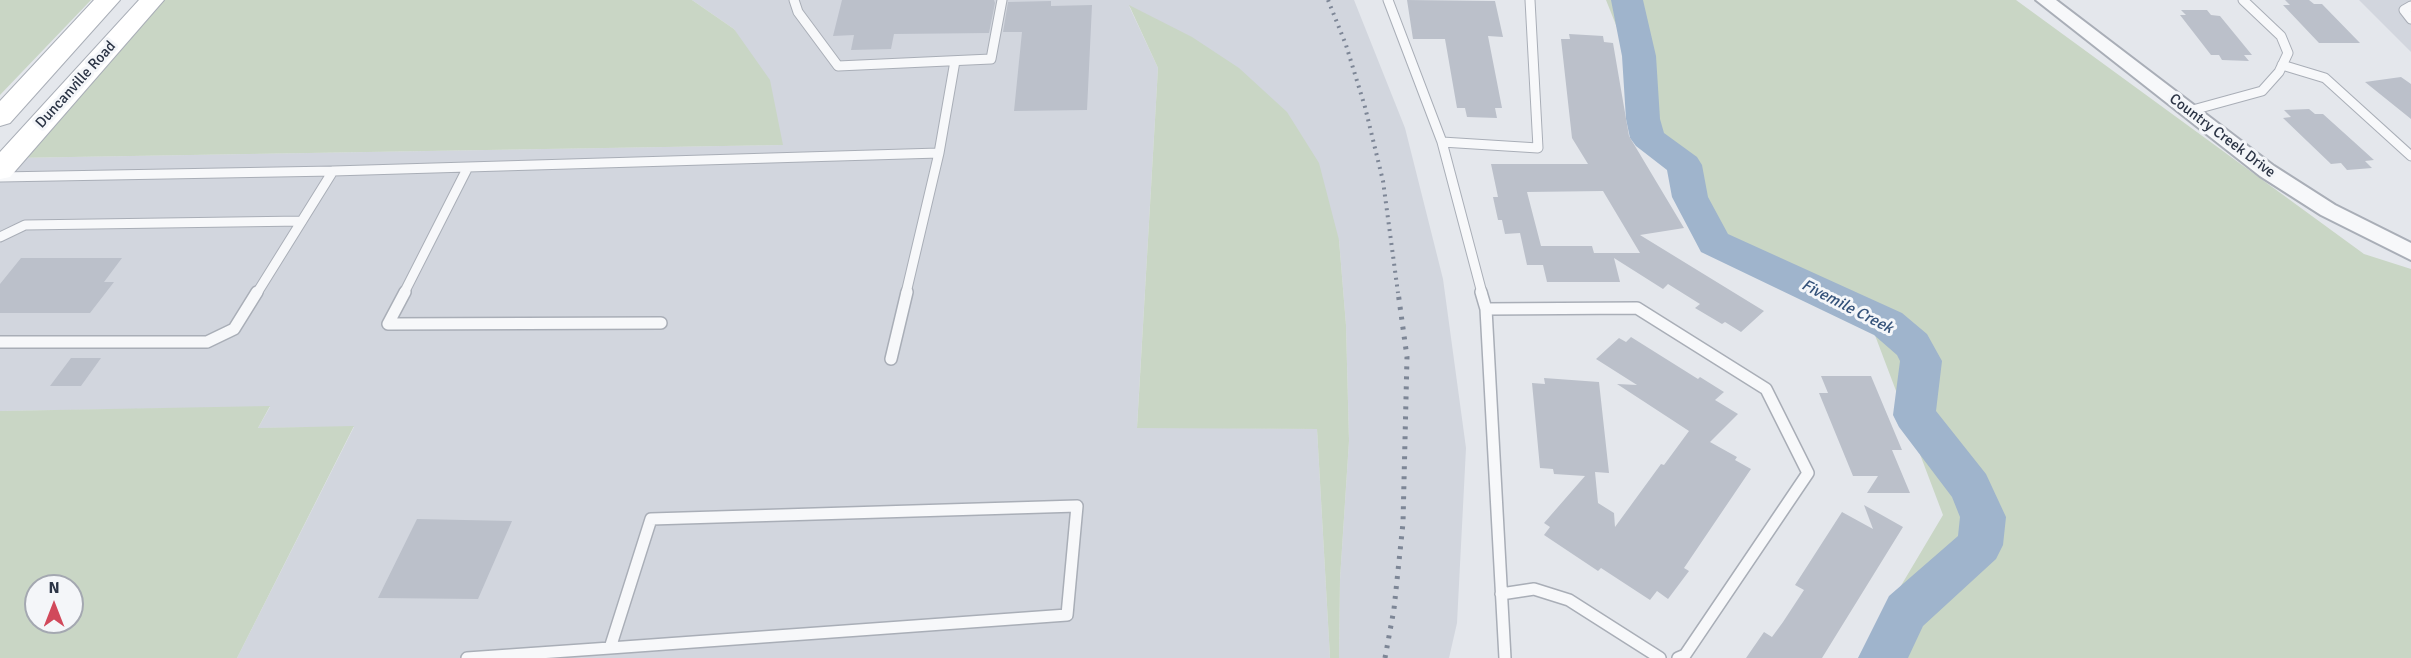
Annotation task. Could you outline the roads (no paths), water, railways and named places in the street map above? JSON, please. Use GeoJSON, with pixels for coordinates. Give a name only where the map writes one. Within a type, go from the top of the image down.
{"type":"FeatureCollection","features":[{"type":"Feature","properties":{"kind":"main road"},"geometry":{"type":"LineString","coordinates":[[0,117],[108,0]]}},
{"type":"Feature","properties":{"kind":"main road","name":"Duncanville Road"},"geometry":{"type":"LineString","coordinates":[[0,170],[152,0]]}},
{"type":"Feature","properties":{"kind":"street","name":"Country Creek Drive"},"geometry":{"type":"LineString","coordinates":[[2045,0],[2267,171],[2328,210],[2411,252]]}},
{"type":"Feature","properties":{"kind":"lane"},"geometry":{"type":"LineString","coordinates":[[794,0],[798,12],[838,66],[991,58],[1002,0]]}},
{"type":"Feature","properties":{"kind":"lane"},"geometry":{"type":"LineString","coordinates":[[1388,0],[1442,142],[1486,309],[1504,658]]}},
{"type":"Feature","properties":{"kind":"lane"},"geometry":{"type":"LineString","coordinates":[[1442,142],[1538,148],[1530,0]]}},
{"type":"Feature","properties":{"kind":"lane"},"geometry":{"type":"LineString","coordinates":[[2189,111],[2262,91],[2279,72],[2288,53],[2281,36],[2243,0]]}},
{"type":"Feature","properties":{"kind":"lane"},"geometry":{"type":"LineString","coordinates":[[2411,6],[2404,10],[2411,19]]}},
{"type":"Feature","properties":{"kind":"lane"},"geometry":{"type":"LineString","coordinates":[[891,359],[939,153],[955,61]]}},
{"type":"Feature","properties":{"kind":"lane"},"geometry":{"type":"LineString","coordinates":[[2282,65],[2325,78],[2411,156]]}},
{"type":"Feature","properties":{"kind":"lane"},"geometry":{"type":"LineString","coordinates":[[0,177],[333,171],[939,153]]}},
{"type":"Feature","properties":{"kind":"lane"},"geometry":{"type":"LineString","coordinates":[[468,167],[388,324],[661,323]]}},
{"type":"Feature","properties":{"kind":"lane"},"geometry":{"type":"LineString","coordinates":[[0,342],[207,342],[234,329],[333,171]]}},
{"type":"Feature","properties":{"kind":"lane"},"geometry":{"type":"LineString","coordinates":[[0,237],[25,225],[302,221]]}},
{"type":"Feature","properties":{"kind":"lane"},"geometry":{"type":"LineString","coordinates":[[1486,309],[1638,308],[1767,389],[1808,473],[1685,655],[1678,658]]}},
{"type":"Feature","properties":{"kind":"lane"},"geometry":{"type":"LineString","coordinates":[[467,658],[610,648],[1067,615],[1077,506],[651,519],[610,648]]}},
{"type":"Feature","properties":{"kind":"lane"},"geometry":{"type":"LineString","coordinates":[[1501,594],[1534,589],[1569,600],[1660,658]]}},
{"type":"Feature","properties":{"kind":"waterway","name":"Fivemile Creek"},"geometry":{"type":"LineString","coordinates":[[1627,0],[1639,56],[1643,119],[1648,138],[1684,165],[1690,197],[1714,243],[1888,324],[1913,345],[1921,361],[1914,415],[1970,487],[1983,517],[1980,545],[1906,611],[1883,658]]}},
{"type":"Feature","properties":{"kind":"railway"},"geometry":{"type":"LineString","coordinates":[[1328,0],[1346,45],[1365,107],[1383,181],[1398,293]]}},
{"type":"Feature","properties":{"kind":"railway"},"geometry":{"type":"LineString","coordinates":[[1385,658],[1394,609],[1403,523],[1407,357],[1398,292]]}}]}
